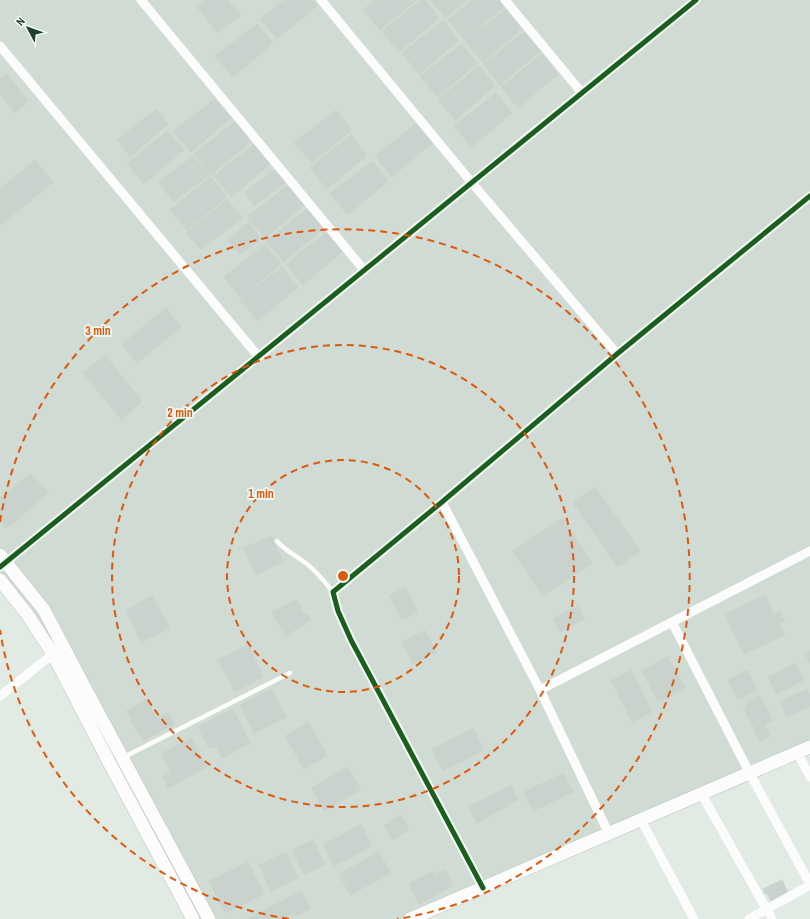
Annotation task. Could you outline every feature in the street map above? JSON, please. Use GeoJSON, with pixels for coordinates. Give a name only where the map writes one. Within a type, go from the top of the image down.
{"type":"FeatureCollection","features":[{"type":"Feature","properties":{"kind":"street"},"geometry":{"type":"LineString","coordinates":[[141,0],[364,270]]}},
{"type":"Feature","properties":{"kind":"street"},"geometry":{"type":"LineString","coordinates":[[322,0],[472,183],[617,354]]}},
{"type":"Feature","properties":{"kind":"street"},"geometry":{"type":"LineString","coordinates":[[505,0],[582,92]]}},
{"type":"Feature","properties":{"kind":"street"},"geometry":{"type":"LineString","coordinates":[[209,919],[44,610],[2,561],[258,356],[696,0]]}},
{"type":"Feature","properties":{"kind":"street"},"geometry":{"type":"LineString","coordinates":[[0,46],[258,356]]}},
{"type":"Feature","properties":{"kind":"street"},"geometry":{"type":"LineString","coordinates":[[483,888],[351,640],[338,611],[333,592],[617,354],[810,196]]}},
{"type":"Feature","properties":{"kind":"street"},"geometry":{"type":"LineString","coordinates":[[442,502],[540,690],[609,834]]}},
{"type":"Feature","properties":{"kind":"street"},"geometry":{"type":"LineString","coordinates":[[540,690],[810,551]]}},
{"type":"Feature","properties":{"kind":"street"},"geometry":{"type":"LineString","coordinates":[[0,580],[27,614],[54,654],[110,764],[193,919]]}},
{"type":"Feature","properties":{"kind":"street"},"geometry":{"type":"LineString","coordinates":[[672,622],[749,772],[810,884],[749,919]]}},
{"type":"Feature","properties":{"kind":"street"},"geometry":{"type":"LineString","coordinates":[[0,696],[54,654]]}},
{"type":"Feature","properties":{"kind":"street"},"geometry":{"type":"LineString","coordinates":[[410,919],[810,747]]}},
{"type":"Feature","properties":{"kind":"street"},"geometry":{"type":"LineString","coordinates":[[797,752],[810,777]]}},
{"type":"Feature","properties":{"kind":"street"},"geometry":{"type":"LineString","coordinates":[[702,793],[772,919]]}},
{"type":"Feature","properties":{"kind":"street"},"geometry":{"type":"LineString","coordinates":[[641,820],[694,919]]}},
{"type":"Feature","properties":{"kind":"lane"},"geometry":{"type":"LineString","coordinates":[[277,541],[282,547],[319,575],[333,592]]}},
{"type":"Feature","properties":{"kind":"lane"},"geometry":{"type":"LineString","coordinates":[[123,758],[290,673]]}},
{"type":"Feature","properties":{"kind":"shaded area"},"geometry":{"type":"Polygon","coordinates":[[[0,0],[810,0],[810,748],[410,919],[200,919],[47,645],[0,581],[0,0]]]}},
{"type":"Feature","properties":{"kind":"building"},"geometry":{"type":"Polygon","coordinates":[[[206,0],[228,0],[241,15],[218,33],[197,7],[206,0]]]}},
{"type":"Feature","properties":{"kind":"building"},"geometry":{"type":"Polygon","coordinates":[[[284,0],[313,0],[317,6],[277,39],[260,19],[284,0]]]}},
{"type":"Feature","properties":{"kind":"building"},"geometry":{"type":"Polygon","coordinates":[[[375,0],[416,0],[380,30],[363,10],[375,0]]]}},
{"type":"Feature","properties":{"kind":"building"},"geometry":{"type":"Polygon","coordinates":[[[421,0],[425,0],[439,18],[399,52],[382,31],[421,0]]]}},
{"type":"Feature","properties":{"kind":"building"},"geometry":{"type":"Polygon","coordinates":[[[430,0],[467,0],[445,18],[430,0]]]}},
{"type":"Feature","properties":{"kind":"building"},"geometry":{"type":"Polygon","coordinates":[[[473,0],[500,0],[505,6],[465,40],[448,19],[473,0]]]}},
{"type":"Feature","properties":{"kind":"building"},"geometry":{"type":"Polygon","coordinates":[[[507,9],[523,28],[483,62],[465,41],[507,9]]]}},
{"type":"Feature","properties":{"kind":"building"},"geometry":{"type":"Polygon","coordinates":[[[443,21],[459,40],[419,74],[402,53],[443,21]]]}},
{"type":"Feature","properties":{"kind":"building"},"geometry":{"type":"Polygon","coordinates":[[[257,24],[273,43],[233,77],[215,56],[257,24]]]}},
{"type":"Feature","properties":{"kind":"building"},"geometry":{"type":"Polygon","coordinates":[[[524,32],[540,51],[500,85],[483,64],[524,32]]]}},
{"type":"Feature","properties":{"kind":"building"},"geometry":{"type":"Polygon","coordinates":[[[462,44],[477,64],[437,97],[420,76],[462,44]]]}},
{"type":"Feature","properties":{"kind":"building"},"geometry":{"type":"Polygon","coordinates":[[[542,54],[558,74],[518,108],[501,87],[542,54]]]}},
{"type":"Feature","properties":{"kind":"building"},"geometry":{"type":"Polygon","coordinates":[[[479,66],[495,86],[455,120],[438,99],[479,66]]]}},
{"type":"Feature","properties":{"kind":"building"},"geometry":{"type":"Polygon","coordinates":[[[6,73],[28,101],[15,113],[0,94],[0,78],[6,73]]]}},
{"type":"Feature","properties":{"kind":"building"},"geometry":{"type":"Polygon","coordinates":[[[496,93],[512,113],[472,147],[454,126],[496,93]]]}},
{"type":"Feature","properties":{"kind":"building"},"geometry":{"type":"Polygon","coordinates":[[[215,99],[231,118],[191,152],[173,131],[215,99]]]}},
{"type":"Feature","properties":{"kind":"building"},"geometry":{"type":"Polygon","coordinates":[[[156,109],[168,124],[130,157],[117,140],[156,109]]]}},
{"type":"Feature","properties":{"kind":"building"},"geometry":{"type":"Polygon","coordinates":[[[336,110],[352,130],[312,163],[294,143],[336,110]]]}},
{"type":"Feature","properties":{"kind":"building"},"geometry":{"type":"Polygon","coordinates":[[[236,121],[251,141],[211,175],[194,154],[236,121]]]}},
{"type":"Feature","properties":{"kind":"building"},"geometry":{"type":"Polygon","coordinates":[[[416,124],[432,143],[392,177],[375,156],[416,124]]]}},
{"type":"Feature","properties":{"kind":"building"},"geometry":{"type":"Polygon","coordinates":[[[168,131],[184,150],[144,184],[127,163],[168,131]]]}},
{"type":"Feature","properties":{"kind":"building"},"geometry":{"type":"Polygon","coordinates":[[[351,135],[367,155],[327,189],[310,168],[351,135]]]}},
{"type":"Feature","properties":{"kind":"building"},"geometry":{"type":"Polygon","coordinates":[[[255,144],[271,163],[231,197],[214,176],[255,144]]]}},
{"type":"Feature","properties":{"kind":"building"},"geometry":{"type":"Polygon","coordinates":[[[193,156],[209,175],[173,202],[159,182],[193,156]]]}},
{"type":"Feature","properties":{"kind":"building"},"geometry":{"type":"Polygon","coordinates":[[[35,160],[53,182],[0,226],[0,189],[35,160]]]}},
{"type":"Feature","properties":{"kind":"building"},"geometry":{"type":"Polygon","coordinates":[[[372,161],[388,181],[348,215],[330,194],[372,161]]]}},
{"type":"Feature","properties":{"kind":"building"},"geometry":{"type":"Polygon","coordinates":[[[275,169],[286,182],[254,206],[245,192],[275,169]]]}},
{"type":"Feature","properties":{"kind":"building"},"geometry":{"type":"Polygon","coordinates":[[[211,177],[227,197],[187,230],[170,210],[211,177]]]}},
{"type":"Feature","properties":{"kind":"building"},"geometry":{"type":"Polygon","coordinates":[[[289,185],[305,204],[265,238],[247,217],[289,185]]]}},
{"type":"Feature","properties":{"kind":"building"},"geometry":{"type":"Polygon","coordinates":[[[227,200],[243,218],[201,249],[186,233],[227,200]]]}},
{"type":"Feature","properties":{"kind":"building"},"geometry":{"type":"Polygon","coordinates":[[[308,208],[324,228],[284,262],[266,241],[308,208]]]}},
{"type":"Feature","properties":{"kind":"building"},"geometry":{"type":"Polygon","coordinates":[[[249,222],[261,239],[240,254],[228,240],[249,222]]]}},
{"type":"Feature","properties":{"kind":"building"},"geometry":{"type":"Polygon","coordinates":[[[327,232],[343,251],[303,285],[286,264],[327,232]]]}},
{"type":"Feature","properties":{"kind":"building"},"geometry":{"type":"Polygon","coordinates":[[[265,244],[281,264],[241,298],[224,277],[265,244]]]}},
{"type":"Feature","properties":{"kind":"building"},"geometry":{"type":"Polygon","coordinates":[[[282,267],[298,287],[258,321],[240,300],[282,267]]]}},
{"type":"Feature","properties":{"kind":"building"},"geometry":{"type":"Polygon","coordinates":[[[166,308],[181,327],[137,363],[122,344],[166,308]]]}},
{"type":"Feature","properties":{"kind":"building"},"geometry":{"type":"Polygon","coordinates":[[[105,355],[142,401],[122,420],[83,373],[105,355]]]}},
{"type":"Feature","properties":{"kind":"building"},"geometry":{"type":"Polygon","coordinates":[[[30,473],[49,493],[7,528],[0,519],[0,498],[30,473]]]}},
{"type":"Feature","properties":{"kind":"building"},"geometry":{"type":"Polygon","coordinates":[[[595,487],[640,551],[618,567],[573,503],[595,487]]]}},
{"type":"Feature","properties":{"kind":"building"},"geometry":{"type":"Polygon","coordinates":[[[563,518],[592,563],[543,596],[513,551],[563,518]]]}},
{"type":"Feature","properties":{"kind":"building"},"geometry":{"type":"Polygon","coordinates":[[[271,536],[283,561],[256,575],[244,548],[271,536]]]}},
{"type":"Feature","properties":{"kind":"building"},"geometry":{"type":"Polygon","coordinates":[[[405,587],[418,612],[402,620],[389,596],[405,587]]]}},
{"type":"Feature","properties":{"kind":"building"},"geometry":{"type":"Polygon","coordinates":[[[765,595],[774,614],[780,612],[784,621],[779,623],[785,635],[744,654],[725,614],[765,595]]]}},
{"type":"Feature","properties":{"kind":"building"},"geometry":{"type":"Polygon","coordinates":[[[152,596],[170,628],[141,642],[126,610],[152,596]]]}},
{"type":"Feature","properties":{"kind":"building"},"geometry":{"type":"Polygon","coordinates":[[[296,600],[305,615],[308,614],[311,620],[285,636],[272,612],[296,600]]]}},
{"type":"Feature","properties":{"kind":"building"},"geometry":{"type":"Polygon","coordinates":[[[578,606],[584,619],[560,632],[554,619],[578,606]]]}},
{"type":"Feature","properties":{"kind":"building"},"geometry":{"type":"Polygon","coordinates":[[[425,630],[436,652],[413,664],[402,642],[425,630]]]}},
{"type":"Feature","properties":{"kind":"building"},"geometry":{"type":"Polygon","coordinates":[[[248,644],[263,677],[235,692],[218,660],[248,644]]]}},
{"type":"Feature","properties":{"kind":"building"},"geometry":{"type":"Polygon","coordinates":[[[810,651],[810,663],[805,654],[810,651]]]}},
{"type":"Feature","properties":{"kind":"building"},"geometry":{"type":"Polygon","coordinates":[[[668,657],[685,688],[658,702],[642,671],[668,657]]]}},
{"type":"Feature","properties":{"kind":"building"},"geometry":{"type":"Polygon","coordinates":[[[795,663],[804,680],[777,694],[768,677],[795,663]]]}},
{"type":"Feature","properties":{"kind":"building"},"geometry":{"type":"Polygon","coordinates":[[[631,670],[652,712],[632,722],[611,681],[631,670]]]}},
{"type":"Feature","properties":{"kind":"building"},"geometry":{"type":"Polygon","coordinates":[[[747,670],[757,690],[738,700],[728,680],[747,670]]]}},
{"type":"Feature","properties":{"kind":"building"},"geometry":{"type":"Polygon","coordinates":[[[272,689],[286,717],[254,733],[240,705],[272,689]]]}},
{"type":"Feature","properties":{"kind":"building"},"geometry":{"type":"Polygon","coordinates":[[[807,689],[810,696],[810,706],[787,717],[780,702],[807,689]]]}},
{"type":"Feature","properties":{"kind":"building"},"geometry":{"type":"Polygon","coordinates":[[[759,695],[773,721],[764,725],[770,736],[760,742],[753,730],[755,729],[743,708],[747,706],[746,703],[759,695]]]}},
{"type":"Feature","properties":{"kind":"building"},"geometry":{"type":"Polygon","coordinates":[[[146,699],[157,719],[168,713],[174,724],[143,741],[126,711],[146,699]]]}},
{"type":"Feature","properties":{"kind":"building"},"geometry":{"type":"Polygon","coordinates":[[[233,709],[250,743],[222,758],[216,747],[208,747],[198,727],[233,709]]]}},
{"type":"Feature","properties":{"kind":"building"},"geometry":{"type":"Polygon","coordinates":[[[308,722],[327,755],[304,769],[285,736],[308,722]]]}},
{"type":"Feature","properties":{"kind":"building"},"geometry":{"type":"Polygon","coordinates":[[[473,728],[484,750],[443,771],[432,749],[473,728]]]}},
{"type":"Feature","properties":{"kind":"building"},"geometry":{"type":"Polygon","coordinates":[[[191,738],[207,767],[168,788],[163,777],[171,772],[161,754],[191,738]]]}},
{"type":"Feature","properties":{"kind":"building"},"geometry":{"type":"Polygon","coordinates":[[[347,767],[361,790],[324,811],[312,788],[347,767]]]}},
{"type":"Feature","properties":{"kind":"building"},"geometry":{"type":"Polygon","coordinates":[[[564,773],[573,792],[533,811],[524,792],[564,773]]]}},
{"type":"Feature","properties":{"kind":"building"},"geometry":{"type":"Polygon","coordinates":[[[511,785],[518,800],[477,823],[468,807],[511,785]]]}},
{"type":"Feature","properties":{"kind":"building"},"geometry":{"type":"Polygon","coordinates":[[[401,815],[409,830],[392,840],[384,825],[401,815]]]}},
{"type":"Feature","properties":{"kind":"building"},"geometry":{"type":"Polygon","coordinates":[[[361,824],[372,846],[334,866],[323,845],[361,824]]]}},
{"type":"Feature","properties":{"kind":"building"},"geometry":{"type":"Polygon","coordinates":[[[313,840],[325,865],[304,875],[292,850],[313,840]]]}},
{"type":"Feature","properties":{"kind":"building"},"geometry":{"type":"Polygon","coordinates":[[[286,852],[298,878],[271,891],[259,865],[286,852]]]}},
{"type":"Feature","properties":{"kind":"building"},"geometry":{"type":"Polygon","coordinates":[[[379,852],[391,873],[350,895],[339,874],[379,852]]]}},
{"type":"Feature","properties":{"kind":"building"},"geometry":{"type":"Polygon","coordinates":[[[248,862],[264,894],[225,913],[209,881],[248,862]]]}},
{"type":"Feature","properties":{"kind":"building"},"geometry":{"type":"Polygon","coordinates":[[[445,870],[453,886],[419,904],[409,884],[434,871],[435,875],[445,870]]]}},
{"type":"Feature","properties":{"kind":"building"},"geometry":{"type":"Polygon","coordinates":[[[782,880],[789,895],[772,903],[767,893],[765,894],[763,889],[782,880]]]}},
{"type":"Feature","properties":{"kind":"building"},"geometry":{"type":"Polygon","coordinates":[[[301,891],[310,908],[296,916],[293,912],[287,916],[289,919],[247,919],[301,891]]]}},
{"type":"Feature","properties":{"kind":"cycle path"},"geometry":{"type":"LineString","coordinates":[[0,567],[696,0]]}},
{"type":"Feature","properties":{"kind":"cycle path"},"geometry":{"type":"LineString","coordinates":[[483,888],[351,640],[338,611],[333,592],[617,354],[810,196]]}}]}
